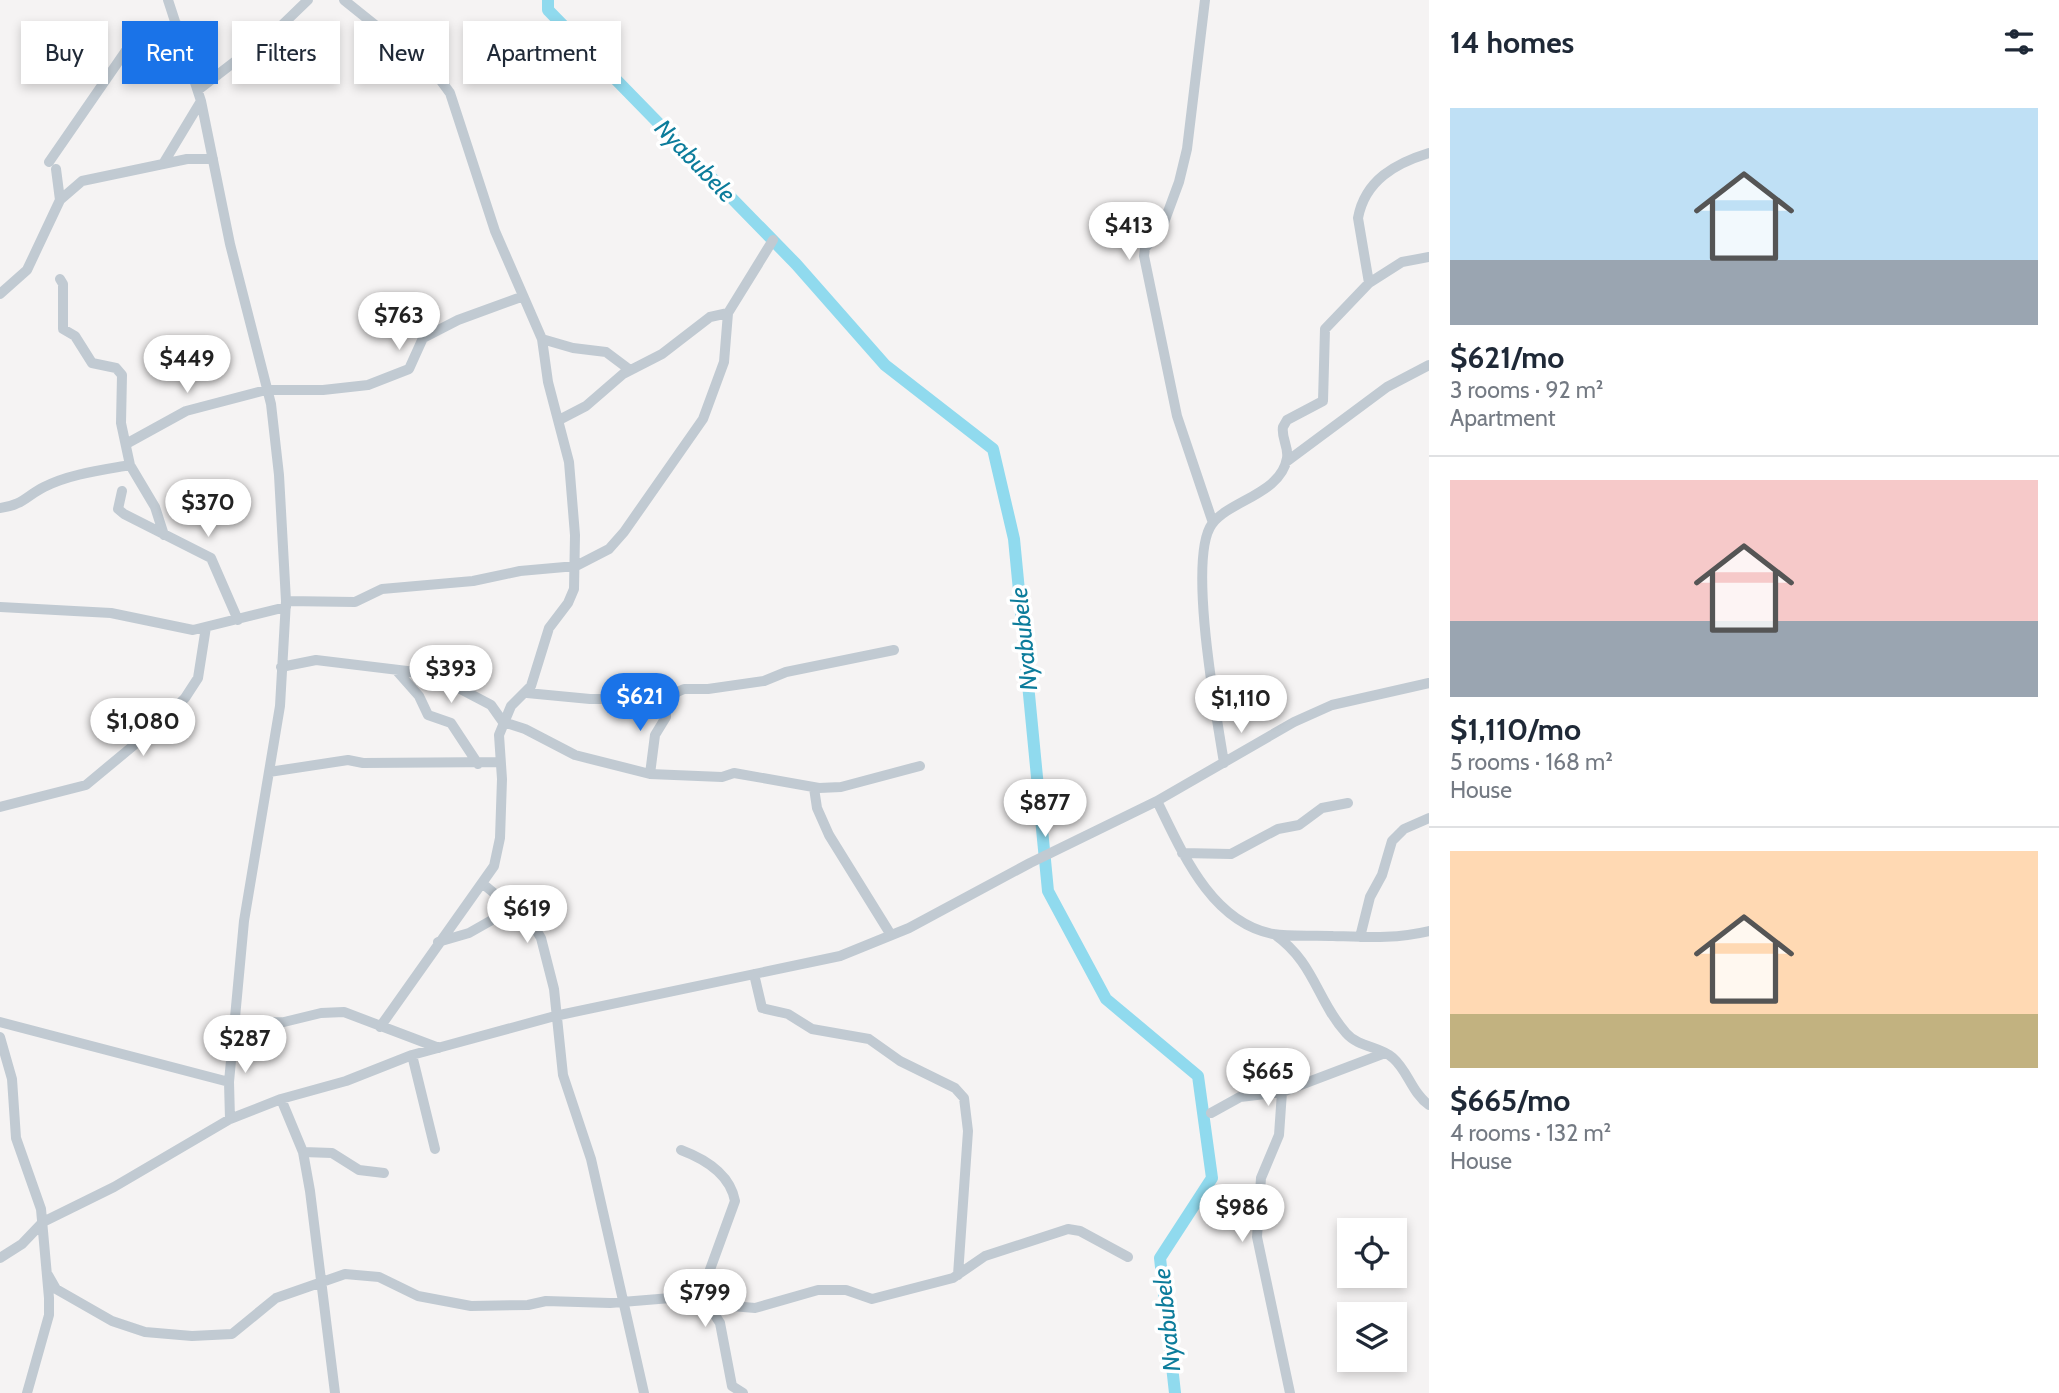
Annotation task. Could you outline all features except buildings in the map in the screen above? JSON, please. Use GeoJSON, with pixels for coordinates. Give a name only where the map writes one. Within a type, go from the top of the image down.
{"type":"FeatureCollection","features":[{"type":"Feature","properties":{"kind":"street"},"geometry":{"type":"LineString","coordinates":[[168,0],[176,21]]}},
{"type":"Feature","properties":{"kind":"street"},"geometry":{"type":"LineString","coordinates":[[163,164],[200,96],[309,0]]}},
{"type":"Feature","properties":{"kind":"street"},"geometry":{"type":"LineString","coordinates":[[344,0],[446,85],[495,230],[521,297],[542,339],[573,494],[576,566],[574,589],[568,603],[549,628],[527,693],[511,706],[499,735],[502,779],[499,852],[490,876],[437,942],[380,1027]]}},
{"type":"Feature","properties":{"kind":"street"},"geometry":{"type":"LineString","coordinates":[[1205,0],[1186,149],[1179,182],[1161,228],[1145,248],[1144,256],[1177,416],[1213,523]]}},
{"type":"Feature","properties":{"kind":"street"},"geometry":{"type":"LineString","coordinates":[[60,200],[52,165],[122,57]]}},
{"type":"Feature","properties":{"kind":"street"},"geometry":{"type":"LineString","coordinates":[[196,84],[277,449],[286,604],[280,706],[244,921],[229,1082],[230,1119]]}},
{"type":"Feature","properties":{"kind":"street"},"geometry":{"type":"LineString","coordinates":[[1369,283],[1358,218],[1360,208],[1377,179],[1398,162],[1429,153]]}},
{"type":"Feature","properties":{"kind":"street"},"geometry":{"type":"LineString","coordinates":[[0,294],[27,270],[60,200],[88,178],[120,175],[197,158],[212,159]]}},
{"type":"Feature","properties":{"kind":"street"},"geometry":{"type":"LineString","coordinates":[[0,607],[111,613],[187,629],[205,628],[286,604],[355,602],[382,589],[473,581],[520,571],[576,566],[615,544],[703,419],[724,362],[727,313],[773,240]]}},
{"type":"Feature","properties":{"kind":"street"},"geometry":{"type":"LineString","coordinates":[[1286,462],[1283,427],[1287,420],[1325,396],[1325,329],[1369,283],[1402,262],[1429,257]]}},
{"type":"Feature","properties":{"kind":"street"},"geometry":{"type":"LineString","coordinates":[[60,279],[63,284],[63,329],[75,336],[92,363],[111,366],[122,375],[120,401],[130,465],[155,508],[164,535]]}},
{"type":"Feature","properties":{"kind":"street"},"geometry":{"type":"LineString","coordinates":[[126,444],[178,413],[266,390],[323,390],[376,383],[409,369],[423,338],[458,320],[492,310],[521,297]]}},
{"type":"Feature","properties":{"kind":"street"},"geometry":{"type":"LineString","coordinates":[[559,420],[586,406],[630,370],[662,354],[710,317],[727,313]]}},
{"type":"Feature","properties":{"kind":"street"},"geometry":{"type":"LineString","coordinates":[[542,339],[610,353],[630,370]]}},
{"type":"Feature","properties":{"kind":"street"},"geometry":{"type":"LineString","coordinates":[[1224,763],[1203,590],[1206,536],[1213,523],[1263,489],[1286,462],[1387,387],[1429,365]]}},
{"type":"Feature","properties":{"kind":"street"},"geometry":{"type":"LineString","coordinates":[[0,508],[19,504],[41,488],[59,481],[130,465]]}},
{"type":"Feature","properties":{"kind":"street"},"geometry":{"type":"LineString","coordinates":[[122,492],[118,509],[124,514],[211,558],[238,620]]}},
{"type":"Feature","properties":{"kind":"street"},"geometry":{"type":"LineString","coordinates":[[0,807],[86,785],[151,732],[185,698],[198,678],[205,628]]}},
{"type":"Feature","properties":{"kind":"street"},"geometry":{"type":"LineString","coordinates":[[527,693],[601,699],[666,697],[684,690],[708,690],[764,681],[786,672],[894,650]]}},
{"type":"Feature","properties":{"kind":"street"},"geometry":{"type":"LineString","coordinates":[[281,667],[316,660],[442,677],[491,705],[503,722],[526,729],[575,755],[650,774],[722,776],[734,773],[814,788],[841,786],[920,766]]}},
{"type":"Feature","properties":{"kind":"street"},"geometry":{"type":"LineString","coordinates":[[396,670],[419,696],[428,715],[451,723],[478,765]]}},
{"type":"Feature","properties":{"kind":"street"},"geometry":{"type":"LineString","coordinates":[[0,1266],[43,1223],[114,1187],[230,1119],[281,1099],[346,1082],[412,1055],[555,1016],[840,956],[909,928],[1030,863],[1157,801],[1294,722],[1332,705],[1429,682]]}},
{"type":"Feature","properties":{"kind":"street"},"geometry":{"type":"LineString","coordinates":[[650,774],[655,735],[666,717],[666,697]]}},
{"type":"Feature","properties":{"kind":"street"},"geometry":{"type":"LineString","coordinates":[[269,772],[348,760],[363,764],[478,765],[500,762]]}},
{"type":"Feature","properties":{"kind":"street"},"geometry":{"type":"LineString","coordinates":[[814,788],[817,807],[829,835],[891,935]]}},
{"type":"Feature","properties":{"kind":"street"},"geometry":{"type":"LineString","coordinates":[[1157,801],[1182,853],[1220,906],[1250,925],[1273,934],[1301,957],[1331,1012],[1348,1035],[1364,1047],[1385,1053],[1395,1060],[1413,1089],[1429,1105]]}},
{"type":"Feature","properties":{"kind":"street"},"geometry":{"type":"LineString","coordinates":[[1182,853],[1231,854],[1278,830],[1299,825],[1322,808],[1348,803]]}},
{"type":"Feature","properties":{"kind":"street"},"geometry":{"type":"LineString","coordinates":[[1360,937],[1370,897],[1382,875],[1396,834],[1429,818]]}},
{"type":"Feature","properties":{"kind":"street"},"geometry":{"type":"LineString","coordinates":[[483,884],[513,908],[541,938],[554,989],[563,1075],[592,1159],[626,1301],[644,1393]]}},
{"type":"Feature","properties":{"kind":"street"},"geometry":{"type":"LineString","coordinates":[[437,942],[470,933],[513,908]]}},
{"type":"Feature","properties":{"kind":"street"},"geometry":{"type":"LineString","coordinates":[[1273,934],[1397,938],[1429,931]]}},
{"type":"Feature","properties":{"kind":"street"},"geometry":{"type":"LineString","coordinates":[[754,974],[762,1008],[788,1014],[812,1029],[869,1039],[900,1061],[955,1088],[964,1098],[968,1131],[958,1275]]}},
{"type":"Feature","properties":{"kind":"street"},"geometry":{"type":"LineString","coordinates":[[235,1023],[284,1022],[329,1012],[363,1017],[380,1027],[439,1048]]}},
{"type":"Feature","properties":{"kind":"street"},"geometry":{"type":"LineString","coordinates":[[0,1022],[229,1082]]}},
{"type":"Feature","properties":{"kind":"street"},"geometry":{"type":"LineString","coordinates":[[0,1037],[12,1079],[16,1138],[43,1223],[48,1275],[48,1315],[27,1393]]}},
{"type":"Feature","properties":{"kind":"street"},"geometry":{"type":"LineString","coordinates":[[1211,1113],[1240,1097],[1282,1092],[1385,1053]]}},
{"type":"Feature","properties":{"kind":"street"},"geometry":{"type":"LineString","coordinates":[[412,1055],[435,1149]]}},
{"type":"Feature","properties":{"kind":"street"},"geometry":{"type":"LineString","coordinates":[[1282,1092],[1279,1135],[1261,1178],[1257,1237],[1290,1393]]}},
{"type":"Feature","properties":{"kind":"street"},"geometry":{"type":"LineString","coordinates":[[281,1099],[303,1152],[323,1281],[335,1393]]}},
{"type":"Feature","properties":{"kind":"street"},"geometry":{"type":"LineString","coordinates":[[681,1150],[711,1164],[733,1192],[735,1207],[708,1275],[709,1305]]}},
{"type":"Feature","properties":{"kind":"street"},"geometry":{"type":"LineString","coordinates":[[303,1152],[332,1153],[359,1170],[384,1173]]}},
{"type":"Feature","properties":{"kind":"street"},"geometry":{"type":"LineString","coordinates":[[709,1305],[755,1308],[818,1290],[843,1289],[872,1299],[958,1275],[985,1256],[1068,1229],[1080,1231],[1128,1256]]}},
{"type":"Feature","properties":{"kind":"street"},"geometry":{"type":"LineString","coordinates":[[0,1258],[22,1244]]}},
{"type":"Feature","properties":{"kind":"street"},"geometry":{"type":"LineString","coordinates":[[48,1275],[56,1289],[112,1321],[145,1332],[192,1336],[233,1333],[276,1298],[338,1275],[370,1275],[418,1296],[471,1306],[695,1296],[709,1305],[720,1323],[732,1386],[743,1393]]}},
{"type":"Feature","properties":{"kind":"waterway","name":"Nyabubele"},"geometry":{"type":"LineString","coordinates":[[548,0],[548,10],[796,264],[885,365],[993,449],[1014,539],[1048,891],[1106,999],[1198,1076],[1212,1178],[1160,1258],[1175,1393]]}}]}
